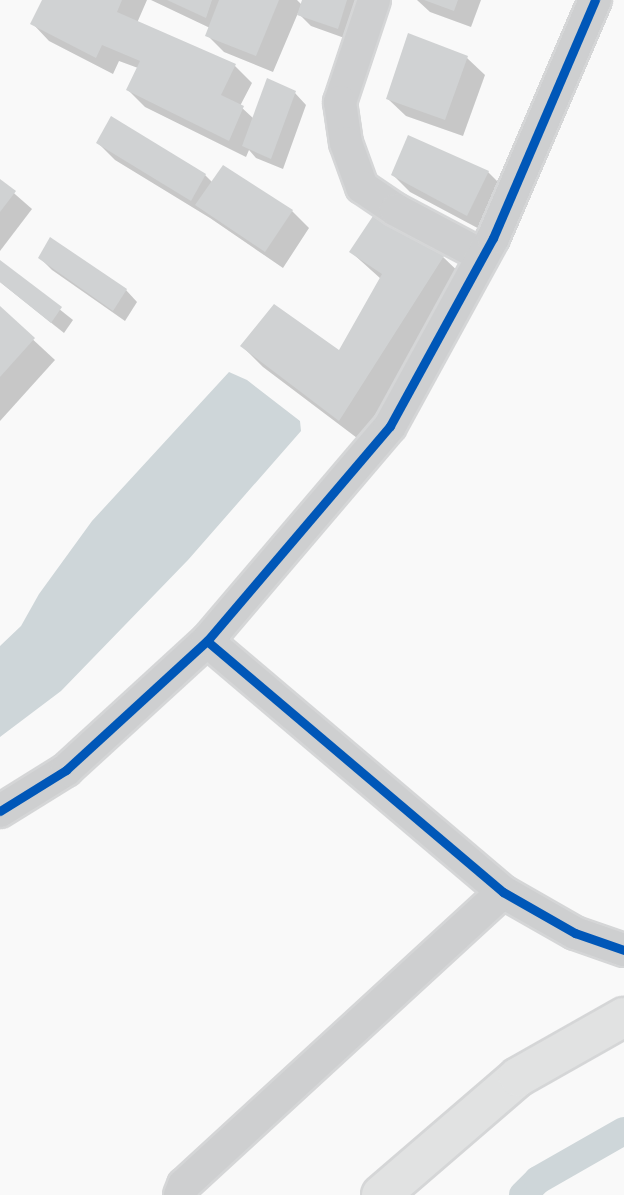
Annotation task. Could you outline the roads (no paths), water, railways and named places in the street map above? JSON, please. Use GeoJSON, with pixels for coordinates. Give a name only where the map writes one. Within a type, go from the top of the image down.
{"type":"FeatureCollection","features":[{"type":"Feature","properties":{"kind":"main road"},"geometry":{"type":"LineString","coordinates":[[381,1195],[518,1077],[624,1017]]}},
{"type":"Feature","properties":{"kind":"street"},"geometry":{"type":"LineString","coordinates":[[374,0],[340,102],[346,143],[362,187],[396,211],[483,256]]}},
{"type":"Feature","properties":{"kind":"street"},"geometry":{"type":"LineString","coordinates":[[0,811],[65,770],[207,641],[390,426],[483,256],[594,0]]}},
{"type":"Feature","properties":{"kind":"street"},"geometry":{"type":"LineString","coordinates":[[207,641],[503,892],[575,933],[624,950]]}},
{"type":"Feature","properties":{"kind":"street"},"geometry":{"type":"LineString","coordinates":[[180,1195],[184,1185],[503,892]]}},
{"type":"Feature","properties":{"kind":"waterway"},"geometry":{"type":"LineString","coordinates":[[523,1195],[538,1180],[624,1131]]}}]}
